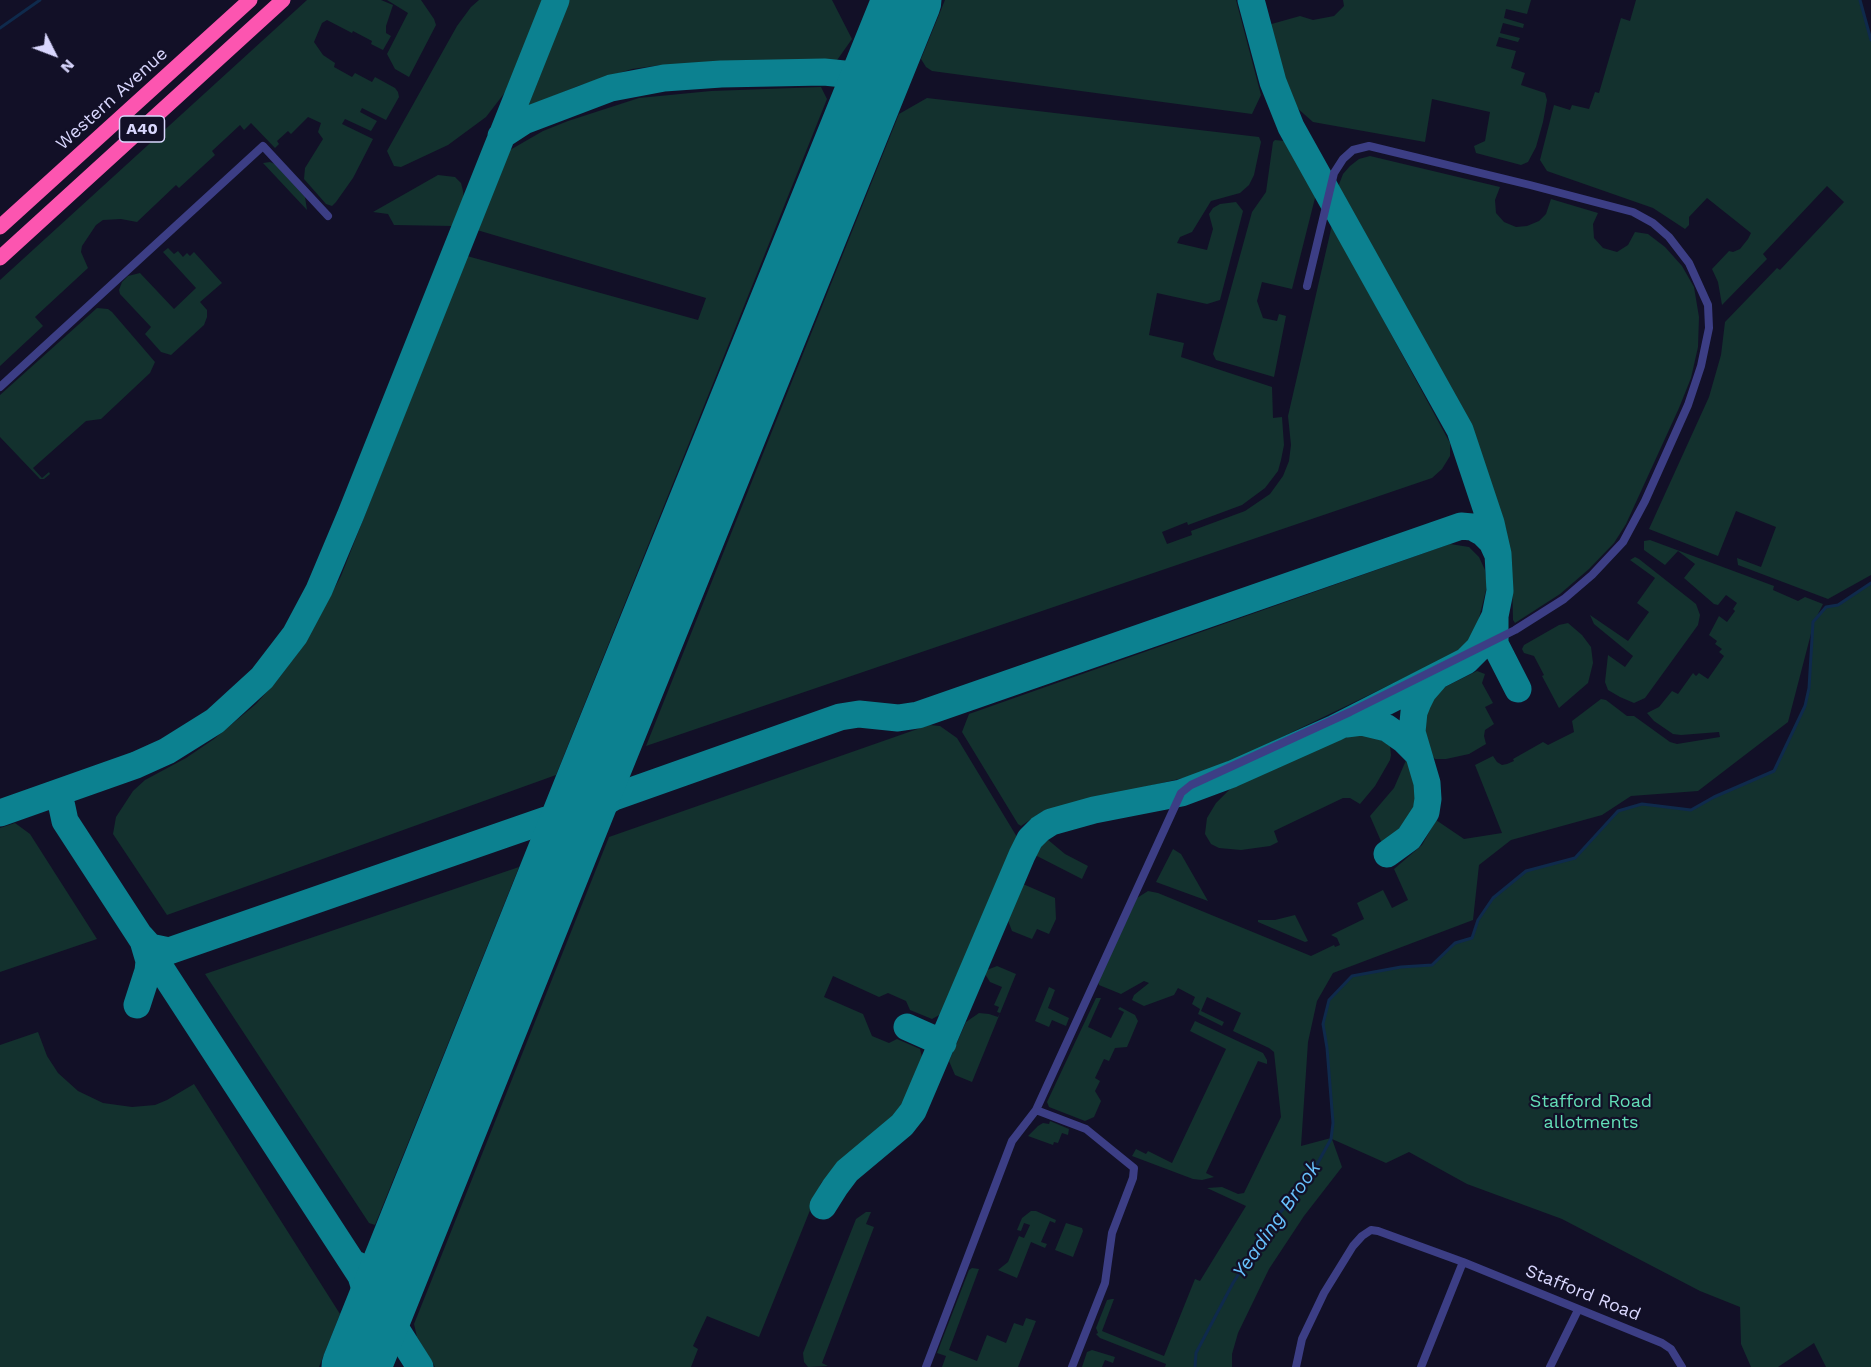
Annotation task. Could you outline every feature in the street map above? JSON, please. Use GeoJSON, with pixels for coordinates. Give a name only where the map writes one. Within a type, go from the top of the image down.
{"type":"FeatureCollection","features":[{"type":"Feature","properties":{"kind":"highway","name":"Western Avenue"},"geometry":{"type":"LineString","coordinates":[[0,227],[250,0]]}},
{"type":"Feature","properties":{"kind":"highway","name":"A40"},"geometry":{"type":"LineString","coordinates":[[0,258],[284,0]]}},
{"type":"Feature","properties":{"kind":"street"},"geometry":{"type":"LineString","coordinates":[[0,387],[263,146],[328,216]]}},
{"type":"Feature","properties":{"kind":"street"},"geometry":{"type":"LineString","coordinates":[[926,1367],[1012,1141],[1036,1110],[1174,806],[1184,790],[1350,712],[1515,630],[1564,599],[1592,575],[1623,542],[1645,501],[1688,405],[1701,366],[1709,328],[1708,305],[1701,284],[1689,263],[1669,237],[1653,223],[1633,212],[1530,184],[1368,146],[1353,150],[1343,159],[1334,173],[1307,286]]}},
{"type":"Feature","properties":{"kind":"street"},"geometry":{"type":"LineString","coordinates":[[1036,1110],[1086,1129],[1134,1168],[1133,1178],[1112,1233],[1105,1283],[1072,1367]]}},
{"type":"Feature","properties":{"kind":"street","name":"Stafford Road"},"geometry":{"type":"LineString","coordinates":[[1296,1367],[1302,1339],[1311,1317],[1338,1270],[1362,1236],[1371,1230],[1462,1262],[1662,1343],[1671,1350],[1682,1367]]}},
{"type":"Feature","properties":{"kind":"street"},"geometry":{"type":"LineString","coordinates":[[1421,1367],[1462,1262]]}},
{"type":"Feature","properties":{"kind":"street"},"geometry":{"type":"LineString","coordinates":[[1550,1367],[1578,1310]]}},
{"type":"Feature","properties":{"kind":"green space"},"geometry":{"type":"Polygon","coordinates":[[[307,0],[381,0],[393,5],[386,26],[386,33],[391,36],[383,50],[371,44],[372,41],[327,20],[322,23],[314,42],[323,55],[335,63],[334,67],[352,77],[355,73],[372,82],[375,77],[395,88],[399,97],[386,120],[362,108],[360,112],[377,121],[371,131],[345,119],[342,124],[373,139],[353,178],[336,202],[332,206],[326,204],[304,179],[305,168],[323,139],[318,132],[321,123],[308,117],[291,134],[288,131],[277,141],[279,144],[275,148],[251,123],[244,130],[240,125],[212,151],[215,155],[179,188],[176,185],[137,222],[121,219],[103,220],[96,225],[82,246],[81,252],[88,268],[35,317],[43,326],[0,366],[0,280],[307,0]]]}},
{"type":"Feature","properties":{"kind":"green space"},"geometry":{"type":"Polygon","coordinates":[[[387,0],[421,0],[436,25],[409,77],[395,69],[387,54],[408,13],[387,0]]]}},
{"type":"Feature","properties":{"kind":"green space"},"geometry":{"type":"Polygon","coordinates":[[[479,0],[543,0],[506,91],[486,117],[448,145],[401,167],[394,166],[387,151],[457,26],[479,0]]]}},
{"type":"Feature","properties":{"kind":"green space"},"geometry":{"type":"Polygon","coordinates":[[[568,0],[832,0],[852,39],[835,63],[661,65],[632,69],[578,86],[525,108],[568,0]]]}},
{"type":"Feature","properties":{"kind":"green space"},"geometry":{"type":"Polygon","coordinates":[[[945,0],[1236,0],[1261,95],[1252,114],[932,71],[921,59],[945,0]]]}},
{"type":"Feature","properties":{"kind":"green space"},"geometry":{"type":"Polygon","coordinates":[[[1343,0],[1531,0],[1527,14],[1506,9],[1504,18],[1524,24],[1523,28],[1503,23],[1500,33],[1520,38],[1518,42],[1499,37],[1496,46],[1516,51],[1511,68],[1525,73],[1521,85],[1545,93],[1547,100],[1536,147],[1528,162],[1521,165],[1476,153],[1474,146],[1485,141],[1490,112],[1432,99],[1425,142],[1313,122],[1296,107],[1284,85],[1268,25],[1300,16],[1313,20],[1334,16],[1344,6],[1343,0]]]}},
{"type":"Feature","properties":{"kind":"green space"},"geometry":{"type":"Polygon","coordinates":[[[1636,0],[1860,0],[1871,40],[1871,575],[1828,599],[1738,565],[1737,558],[1761,567],[1776,527],[1736,511],[1718,556],[1649,529],[1709,397],[1721,355],[1725,322],[1777,268],[1780,270],[1844,202],[1827,186],[1763,254],[1767,259],[1722,305],[1718,282],[1712,269],[1729,251],[1740,249],[1751,233],[1707,198],[1689,217],[1689,225],[1685,229],[1653,208],[1547,171],[1540,160],[1554,105],[1570,110],[1572,105],[1589,109],[1595,92],[1599,93],[1621,18],[1630,21],[1636,0]]]}},
{"type":"Feature","properties":{"kind":"green space"},"geometry":{"type":"Polygon","coordinates":[[[821,87],[827,99],[556,775],[167,915],[113,834],[116,817],[133,791],[145,780],[186,758],[214,739],[256,704],[305,643],[341,576],[467,256],[698,320],[706,298],[477,230],[510,150],[543,131],[639,98],[711,91],[821,87]]]}},
{"type":"Feature","properties":{"kind":"green space"},"geometry":{"type":"Polygon","coordinates":[[[927,98],[1259,137],[1261,142],[1254,175],[1249,185],[1240,193],[1211,201],[1192,232],[1180,237],[1177,243],[1207,250],[1213,229],[1209,214],[1213,208],[1220,204],[1236,202],[1243,211],[1220,300],[1207,304],[1157,293],[1149,335],[1184,343],[1181,357],[1272,387],[1273,418],[1282,417],[1284,445],[1281,460],[1278,471],[1265,488],[1242,505],[1162,532],[1167,544],[1192,535],[1191,531],[1245,511],[1270,494],[1283,476],[1289,461],[1291,445],[1288,416],[1332,225],[1450,443],[1450,456],[1442,469],[1432,478],[646,746],[899,114],[927,98]]]}},
{"type":"Feature","properties":{"kind":"green space"},"geometry":{"type":"Polygon","coordinates":[[[1275,140],[1284,141],[1316,194],[1292,289],[1262,282],[1257,301],[1263,318],[1277,321],[1279,314],[1286,316],[1274,377],[1216,360],[1213,354],[1252,212],[1266,192],[1275,140]]]}},
{"type":"Feature","properties":{"kind":"green space"},"geometry":{"type":"Polygon","coordinates":[[[1370,156],[1500,187],[1495,200],[1496,213],[1504,222],[1516,227],[1527,226],[1539,221],[1546,214],[1551,199],[1598,213],[1593,224],[1594,238],[1603,248],[1617,252],[1628,245],[1635,232],[1648,234],[1665,247],[1682,266],[1694,287],[1699,317],[1698,347],[1691,378],[1626,524],[1614,543],[1589,569],[1560,594],[1515,623],[1506,529],[1467,422],[1338,187],[1343,174],[1350,166],[1359,159],[1370,156]]]}},
{"type":"Feature","properties":{"kind":"green space"},"geometry":{"type":"Polygon","coordinates":[[[263,163],[275,164],[305,197],[307,210],[263,163]]]}},
{"type":"Feature","properties":{"kind":"green space"},"geometry":{"type":"Polygon","coordinates":[[[438,175],[455,177],[461,183],[464,200],[453,226],[394,225],[388,214],[373,212],[438,175]]]}},
{"type":"Feature","properties":{"kind":"green space"},"geometry":{"type":"Polygon","coordinates":[[[168,248],[174,254],[178,251],[183,257],[187,253],[190,256],[194,252],[222,283],[200,302],[207,310],[204,325],[171,355],[161,352],[145,334],[151,327],[120,294],[119,290],[122,282],[128,276],[140,273],[174,309],[196,288],[163,252],[168,248]]]}},
{"type":"Feature","properties":{"kind":"green space"},"geometry":{"type":"Polygon","coordinates":[[[97,308],[108,309],[112,312],[155,362],[150,373],[101,419],[86,421],[33,468],[42,478],[49,472],[50,474],[44,479],[40,479],[0,437],[0,395],[97,308]]]}},
{"type":"Feature","properties":{"kind":"green space","name":"Stafford Road allotments"},"geometry":{"type":"Polygon","coordinates":[[[1650,540],[1774,586],[1773,590],[1798,601],[1805,597],[1823,604],[1816,618],[1826,607],[1838,605],[1871,583],[1871,1367],[1826,1367],[1814,1343],[1778,1367],[1751,1367],[1741,1344],[1740,1307],[1700,1291],[1562,1219],[1467,1184],[1409,1152],[1386,1163],[1332,1139],[1342,1167],[1304,1216],[1269,1269],[1238,1333],[1232,1354],[1232,1367],[1165,1367],[1166,1364],[1100,1338],[1096,1334],[1098,1333],[1096,1328],[1107,1300],[1114,1299],[1102,1331],[1164,1356],[1195,1279],[1200,1281],[1246,1206],[1207,1188],[1222,1187],[1238,1194],[1244,1193],[1281,1117],[1274,1052],[1233,1031],[1241,1013],[1207,997],[1201,1011],[1224,1022],[1222,1026],[1198,1014],[1200,1009],[1192,1004],[1195,997],[1178,988],[1174,995],[1144,1006],[1132,1000],[1134,995],[1149,983],[1144,981],[1121,994],[1099,985],[1098,982],[1137,898],[1148,891],[1158,893],[1311,956],[1334,945],[1335,947],[1340,945],[1337,938],[1331,935],[1364,919],[1357,903],[1383,890],[1392,908],[1408,900],[1394,869],[1422,845],[1436,820],[1464,839],[1502,833],[1475,765],[1493,756],[1502,765],[1507,764],[1543,742],[1548,745],[1574,732],[1572,721],[1601,699],[1606,700],[1627,716],[1634,716],[1670,742],[1677,744],[1720,737],[1719,732],[1673,734],[1654,721],[1647,713],[1659,707],[1672,691],[1678,694],[1693,673],[1696,676],[1699,673],[1708,679],[1724,656],[1719,652],[1722,649],[1715,644],[1717,641],[1709,635],[1719,616],[1727,622],[1735,611],[1733,609],[1737,603],[1726,595],[1718,605],[1714,604],[1684,578],[1695,564],[1678,551],[1665,565],[1644,550],[1644,541],[1650,540]],[[1813,626],[1788,722],[1698,791],[1631,796],[1602,815],[1511,840],[1479,865],[1473,920],[1333,973],[1317,1001],[1308,1042],[1301,1146],[1331,1138],[1333,1123],[1323,1024],[1329,1000],[1352,976],[1401,967],[1432,965],[1455,943],[1472,938],[1478,920],[1493,898],[1526,871],[1575,858],[1618,811],[1642,804],[1691,810],[1714,797],[1774,771],[1805,706],[1809,688],[1813,626]]]}},
{"type":"Feature","properties":{"kind":"green space"},"geometry":{"type":"Polygon","coordinates":[[[1450,544],[1469,547],[1479,557],[1485,570],[1487,586],[1478,622],[1471,638],[1460,651],[1220,767],[1043,811],[1021,826],[962,732],[969,714],[1450,544]]]}},
{"type":"Feature","properties":{"kind":"green space"},"geometry":{"type":"Polygon","coordinates":[[[1635,557],[1696,604],[1700,615],[1698,625],[1645,698],[1634,703],[1608,690],[1605,682],[1608,655],[1625,667],[1633,656],[1594,624],[1590,615],[1628,641],[1649,612],[1637,603],[1655,578],[1630,560],[1635,557]]]}},
{"type":"Feature","properties":{"kind":"green space"},"geometry":{"type":"Polygon","coordinates":[[[1568,623],[1582,635],[1591,647],[1593,663],[1588,683],[1559,708],[1534,656],[1524,653],[1522,649],[1524,645],[1559,625],[1568,623]]]}},
{"type":"Feature","properties":{"kind":"green space"},"geometry":{"type":"Polygon","coordinates":[[[1477,671],[1485,674],[1482,683],[1493,703],[1485,707],[1494,724],[1485,730],[1486,744],[1469,754],[1435,759],[1427,750],[1424,739],[1424,722],[1429,705],[1443,688],[1477,671]]]}},
{"type":"Feature","properties":{"kind":"green space"},"geometry":{"type":"Polygon","coordinates":[[[929,725],[940,726],[957,738],[1017,837],[943,1013],[932,1019],[910,1010],[906,1001],[888,993],[879,997],[833,976],[824,997],[863,1014],[872,1036],[889,1043],[897,1039],[920,1049],[923,1061],[911,1093],[892,1118],[842,1161],[821,1183],[759,1337],[707,1316],[693,1346],[698,1349],[691,1367],[435,1367],[417,1337],[414,1324],[609,837],[929,725]]]}},
{"type":"Feature","properties":{"kind":"green space"},"geometry":{"type":"Polygon","coordinates":[[[1365,735],[1390,746],[1390,760],[1375,786],[1360,804],[1350,798],[1343,798],[1274,831],[1278,842],[1270,846],[1241,850],[1219,848],[1211,844],[1205,834],[1207,818],[1216,803],[1230,789],[1342,737],[1365,735]]]}},
{"type":"Feature","properties":{"kind":"green space"},"geometry":{"type":"Polygon","coordinates":[[[1407,758],[1417,788],[1416,800],[1407,825],[1392,843],[1384,848],[1370,816],[1394,788],[1407,758]]]}},
{"type":"Feature","properties":{"kind":"green space"},"geometry":{"type":"Polygon","coordinates":[[[15,823],[30,834],[97,939],[0,972],[0,828],[15,823]]]}},
{"type":"Feature","properties":{"kind":"green space"},"geometry":{"type":"Polygon","coordinates":[[[1047,839],[1065,854],[1088,866],[1082,879],[1035,855],[1040,845],[1047,839]]]}},
{"type":"Feature","properties":{"kind":"green space"},"geometry":{"type":"Polygon","coordinates":[[[1173,849],[1181,854],[1208,901],[1156,882],[1173,849]]]}},
{"type":"Feature","properties":{"kind":"green space"},"geometry":{"type":"Polygon","coordinates":[[[519,867],[375,1225],[369,1223],[205,974],[519,867]]]}},
{"type":"Feature","properties":{"kind":"green space"},"geometry":{"type":"Polygon","coordinates":[[[1023,884],[1055,898],[1056,919],[1049,934],[1037,929],[1032,939],[1012,931],[1007,918],[1023,884]]]}},
{"type":"Feature","properties":{"kind":"green space"},"geometry":{"type":"Polygon","coordinates":[[[1295,915],[1308,941],[1305,942],[1258,922],[1258,920],[1275,920],[1295,915]]]}},
{"type":"Feature","properties":{"kind":"green space"},"geometry":{"type":"Polygon","coordinates":[[[997,966],[1016,974],[972,1082],[955,1075],[949,1061],[966,1022],[979,1013],[998,1017],[999,1007],[994,1005],[1002,987],[990,982],[985,974],[987,970],[997,966]]]}},
{"type":"Feature","properties":{"kind":"green space"},"geometry":{"type":"Polygon","coordinates":[[[1049,987],[1055,990],[1048,1008],[1069,1018],[1066,1026],[1052,1020],[1049,1027],[1035,1021],[1049,987]]]}},
{"type":"Feature","properties":{"kind":"green space"},"geometry":{"type":"Polygon","coordinates":[[[1096,998],[1101,998],[1088,1027],[1111,1038],[1124,1012],[1118,1009],[1120,1007],[1135,1015],[1138,1021],[1127,1047],[1115,1048],[1109,1061],[1104,1059],[1095,1078],[1100,1081],[1095,1091],[1101,1101],[1094,1117],[1085,1121],[1049,1107],[1047,1102],[1096,998]]]}},
{"type":"Feature","properties":{"kind":"green space"},"geometry":{"type":"Polygon","coordinates":[[[1195,1021],[1263,1053],[1267,1060],[1267,1064],[1258,1061],[1206,1173],[1214,1177],[1202,1180],[1193,1179],[1132,1156],[1136,1149],[1146,1154],[1148,1151],[1172,1163],[1226,1049],[1190,1031],[1195,1021]]]}},
{"type":"Feature","properties":{"kind":"green space"},"geometry":{"type":"Polygon","coordinates":[[[38,1032],[47,1056],[58,1073],[78,1091],[103,1103],[132,1107],[155,1105],[194,1084],[340,1314],[319,1367],[0,1367],[0,1045],[38,1032]]]}},
{"type":"Feature","properties":{"kind":"green space"},"geometry":{"type":"Polygon","coordinates":[[[1050,1121],[1069,1129],[1068,1135],[1062,1133],[1058,1143],[1054,1142],[1053,1145],[1028,1136],[1038,1126],[1043,1123],[1049,1124],[1050,1121]]]}},
{"type":"Feature","properties":{"kind":"green space"},"geometry":{"type":"Polygon","coordinates":[[[1031,1211],[1056,1220],[1055,1223],[1050,1221],[1041,1242],[1047,1244],[1045,1248],[1031,1242],[1017,1278],[998,1270],[1008,1262],[1019,1236],[1024,1238],[1030,1225],[1024,1223],[1021,1231],[1017,1230],[1022,1218],[1031,1211]]]}},
{"type":"Feature","properties":{"kind":"green space"},"geometry":{"type":"Polygon","coordinates":[[[866,1212],[871,1212],[866,1224],[874,1227],[822,1363],[828,1366],[808,1367],[804,1362],[803,1353],[856,1219],[866,1212]]]}},
{"type":"Feature","properties":{"kind":"green space"},"geometry":{"type":"Polygon","coordinates":[[[1066,1223],[1082,1228],[1083,1231],[1073,1257],[1055,1250],[1066,1223]]]}},
{"type":"Feature","properties":{"kind":"green space"},"geometry":{"type":"Polygon","coordinates":[[[979,1269],[949,1350],[977,1361],[987,1335],[1006,1343],[1014,1323],[1023,1326],[1026,1318],[1036,1321],[1018,1367],[942,1367],[946,1356],[937,1353],[969,1270],[979,1269]]]}},
{"type":"Feature","properties":{"kind":"green space"},"geometry":{"type":"Polygon","coordinates":[[[1092,1350],[1115,1357],[1113,1363],[1105,1360],[1102,1367],[1082,1367],[1087,1352],[1092,1350]]]}},
{"type":"Feature","properties":{"kind":"waterway","name":"Yeading Brook"},"geometry":{"type":"LineString","coordinates":[[0,28],[40,0]]}},
{"type":"Feature","properties":{"kind":"waterway","name":"Yeading Brook"},"geometry":{"type":"LineString","coordinates":[[1860,0],[1871,40]]}},
{"type":"Feature","properties":{"kind":"waterway","name":"Yeading Brook"},"geometry":{"type":"LineString","coordinates":[[1195,1367],[1196,1353],[1233,1283],[1274,1219],[1305,1186],[1331,1139],[1333,1123],[1323,1024],[1329,1000],[1352,976],[1401,967],[1432,965],[1455,943],[1472,938],[1478,920],[1493,898],[1526,871],[1575,858],[1618,811],[1642,804],[1691,810],[1714,797],[1774,771],[1805,706],[1809,688],[1813,622],[1826,607],[1838,605],[1871,583]]}},
{"type":"Feature","properties":{"kind":"taxiway"},"geometry":{"type":"LineString","coordinates":[[0,813],[136,765],[167,751],[215,721],[262,678],[295,635],[319,590],[351,514],[556,0]]}},
{"type":"Feature","properties":{"kind":"taxiway"},"geometry":{"type":"LineString","coordinates":[[823,1206],[847,1171],[902,1125],[913,1111],[1022,855],[1030,839],[1040,829],[1051,822],[1094,810],[1181,793],[1232,774],[1335,728],[1466,661],[1479,648],[1495,616],[1500,591],[1498,554],[1491,523],[1460,430],[1291,127],[1273,82],[1251,0]]}},
{"type":"Feature","properties":{"kind":"taxiway"},"geometry":{"type":"LineString","coordinates":[[501,136],[524,121],[611,88],[664,78],[721,74],[824,72],[844,74],[856,82],[863,99],[862,113]]}},
{"type":"Feature","properties":{"kind":"taxiway"},"geometry":{"type":"LineString","coordinates":[[557,866],[577,828],[599,806],[614,797],[840,717],[859,714],[898,718],[918,715],[1461,526],[1472,527],[1483,533],[1492,542],[1497,553]]}},
{"type":"Feature","properties":{"kind":"taxiway"},"geometry":{"type":"LineString","coordinates":[[1495,617],[1495,644],[1518,689]]}},
{"type":"Feature","properties":{"kind":"taxiway"},"geometry":{"type":"LineString","coordinates":[[1387,854],[1409,838],[1426,812],[1427,783],[1412,732],[1414,712],[1418,702],[1436,677]]}},
{"type":"Feature","properties":{"kind":"taxiway"},"geometry":{"type":"LineString","coordinates":[[1346,724],[1362,722],[1387,728],[1418,754]]}},
{"type":"Feature","properties":{"kind":"taxiway"},"geometry":{"type":"LineString","coordinates":[[558,816],[578,803],[593,776]]}},
{"type":"Feature","properties":{"kind":"taxiway"},"geometry":{"type":"LineString","coordinates":[[59,793],[65,821],[361,1276],[370,1305],[370,1322],[368,1335],[356,1367]]}},
{"type":"Feature","properties":{"kind":"taxiway"},"geometry":{"type":"LineString","coordinates":[[141,937],[150,947],[169,951],[546,820],[553,822],[564,831],[564,850]]}},
{"type":"Feature","properties":{"kind":"taxiway"},"geometry":{"type":"LineString","coordinates":[[137,1005],[148,971],[149,961],[144,944]]}},
{"type":"Feature","properties":{"kind":"taxiway"},"geometry":{"type":"LineString","coordinates":[[907,1027],[943,1043]]}},
{"type":"Feature","properties":{"kind":"taxiway"},"geometry":{"type":"LineString","coordinates":[[353,1263],[366,1269],[382,1269],[396,1260],[407,1238]]}},
{"type":"Feature","properties":{"kind":"taxiway"},"geometry":{"type":"LineString","coordinates":[[389,1285],[386,1304],[389,1318],[420,1367]]}},
{"type":"Feature","properties":{"kind":"runway"},"geometry":{"type":"LineString","coordinates":[[356,1367],[907,0]]}}]}
